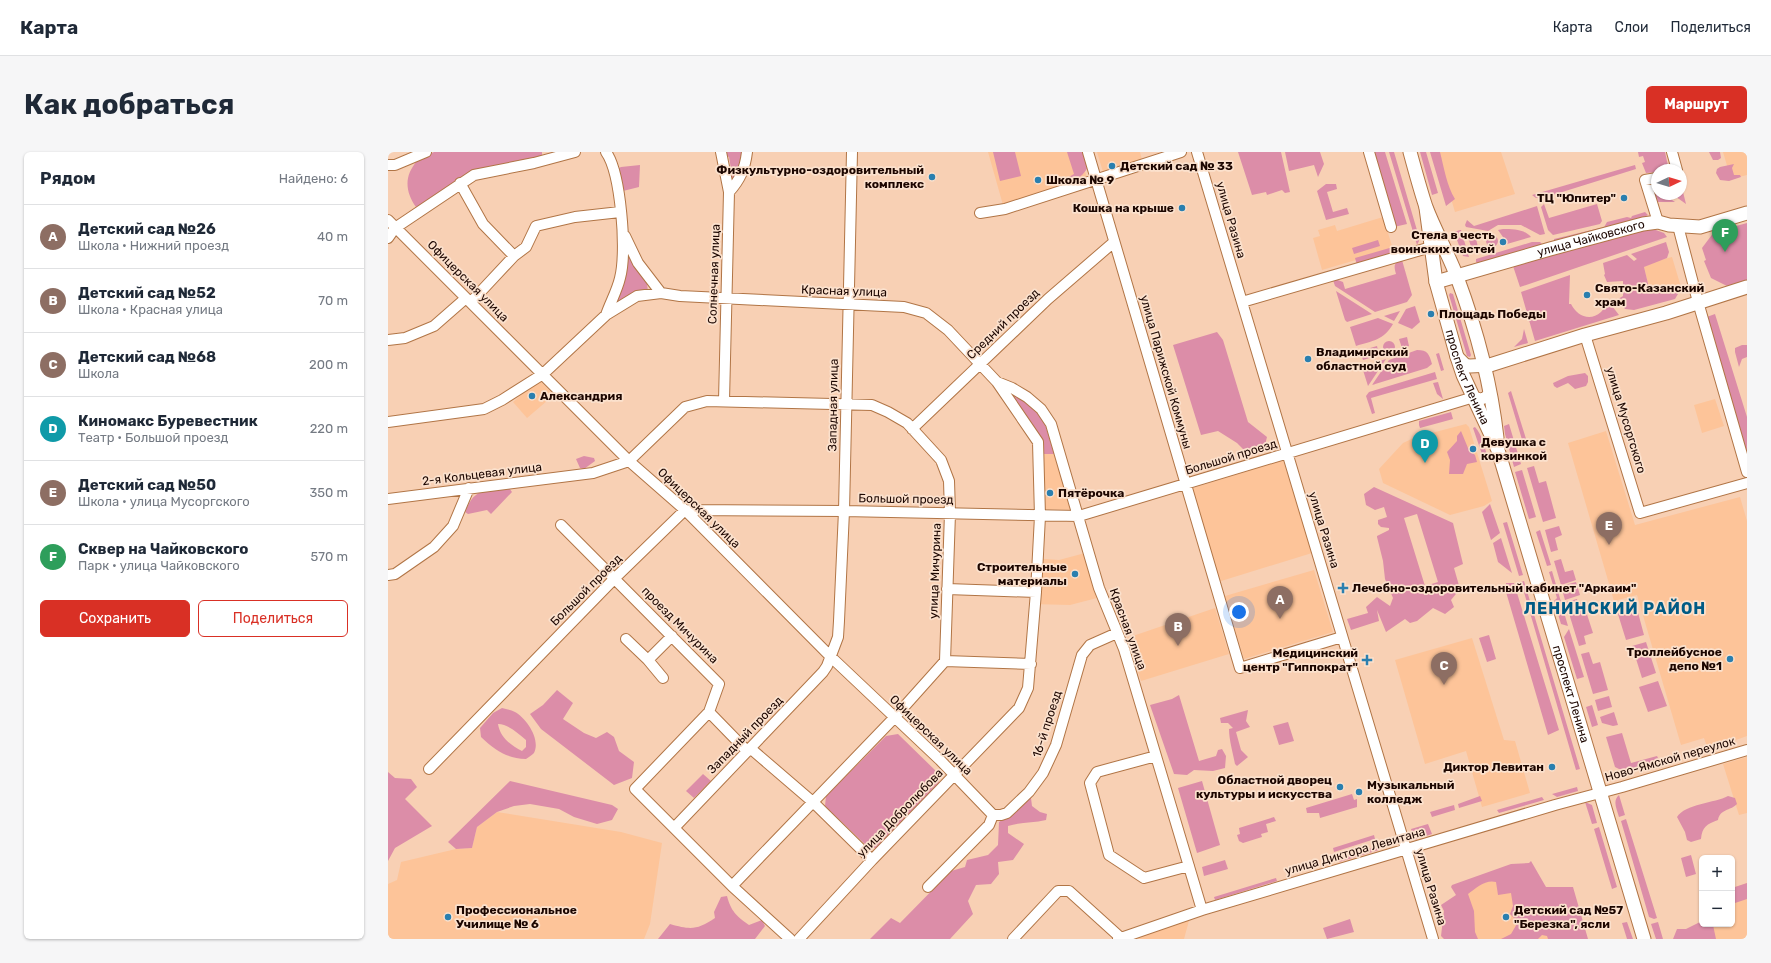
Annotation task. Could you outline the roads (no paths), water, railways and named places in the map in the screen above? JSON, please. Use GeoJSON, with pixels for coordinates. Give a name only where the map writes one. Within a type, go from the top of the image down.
{"type":"FeatureCollection","features":[{"type":"Feature","properties":{"kind":"main road","name":"проспект Ленина"},"geometry":{"type":"LineString","coordinates":[[1410,152],[1426,208],[1457,276],[1484,366],[1490,392],[1498,450]]}},
{"type":"Feature","properties":{"kind":"main road","name":"проспект Ленина"},"geometry":{"type":"LineString","coordinates":[[1426,208],[1436,282],[1457,357],[1463,375],[1498,450],[1644,939]]}},
{"type":"Feature","properties":{"kind":"main road","name":"улица Чайковского"},"geometry":{"type":"LineString","coordinates":[[1436,282],[1643,224],[1658,222],[1678,226],[1700,227],[1747,213]]}},
{"type":"Feature","properties":{"kind":"main road"},"geometry":{"type":"LineString","coordinates":[[1457,357],[1465,364],[1470,366],[1484,366],[1585,335],[1666,313],[1747,287]]}},
{"type":"Feature","properties":{"kind":"street"},"geometry":{"type":"LineString","coordinates":[[388,165],[395,165],[426,152]]}},
{"type":"Feature","properties":{"kind":"street"},"geometry":{"type":"LineString","coordinates":[[388,238],[395,228],[474,174],[534,163],[575,152]]}},
{"type":"Feature","properties":{"kind":"street"},"geometry":{"type":"LineString","coordinates":[[388,422],[484,409],[502,400],[543,374],[606,315],[620,279],[624,256],[624,235],[616,178],[610,158],[606,152]]}},
{"type":"Feature","properties":{"kind":"street","name":"Солнечная улица"},"geometry":{"type":"LineString","coordinates":[[721,152],[729,192],[724,401]]}},
{"type":"Feature","properties":{"kind":"street"},"geometry":{"type":"LineString","coordinates":[[729,192],[738,182],[745,167],[747,152]]}},
{"type":"Feature","properties":{"kind":"street","name":"Западная улица"},"geometry":{"type":"LineString","coordinates":[[830,657],[838,637],[840,621],[844,511],[848,305],[852,212],[852,152]]}},
{"type":"Feature","properties":{"kind":"street","name":"улица Парижской Коммуны"},"geometry":{"type":"LineString","coordinates":[[1088,152],[1240,668],[1342,637]]}},
{"type":"Feature","properties":{"kind":"street"},"geometry":{"type":"LineString","coordinates":[[980,213],[1005,209],[1181,152]]}},
{"type":"Feature","properties":{"kind":"street","name":"улица Разина"},"geometry":{"type":"LineString","coordinates":[[1197,152],[1286,454],[1433,939]]}},
{"type":"Feature","properties":{"kind":"street"},"geometry":{"type":"LineString","coordinates":[[1369,152],[1391,227]]}},
{"type":"Feature","properties":{"kind":"street"},"geometry":{"type":"LineString","coordinates":[[1672,152],[1675,164]]}},
{"type":"Feature","properties":{"kind":"street"},"geometry":{"type":"LineString","coordinates":[[1651,179],[1645,180],[1651,199]]}},
{"type":"Feature","properties":{"kind":"street"},"geometry":{"type":"LineString","coordinates":[[460,183],[483,224],[514,256]]}},
{"type":"Feature","properties":{"kind":"street"},"geometry":{"type":"LineString","coordinates":[[1651,200],[1658,222]]}},
{"type":"Feature","properties":{"kind":"street"},"geometry":{"type":"LineString","coordinates":[[388,340],[405,338],[434,326],[468,300],[526,246],[536,226],[575,217],[620,212]]}},
{"type":"Feature","properties":{"kind":"street","name":"Офицерская улица"},"geometry":{"type":"LineString","coordinates":[[388,220],[629,461],[684,510],[830,657],[955,775],[993,814]]}},
{"type":"Feature","properties":{"kind":"street"},"geometry":{"type":"LineString","coordinates":[[1678,226],[1698,302],[1747,472]]}},
{"type":"Feature","properties":{"kind":"street"},"geometry":{"type":"LineString","coordinates":[[624,235],[638,263],[661,293]]}},
{"type":"Feature","properties":{"kind":"street","name":"Средний проезд"},"geometry":{"type":"LineString","coordinates":[[912,429],[1048,299],[1114,242]]}},
{"type":"Feature","properties":{"kind":"street"},"geometry":{"type":"LineString","coordinates":[[1242,302],[1431,247]]}},
{"type":"Feature","properties":{"kind":"street","name":"Красная улица"},"geometry":{"type":"LineString","coordinates":[[606,315],[637,296],[661,293],[680,296],[726,299],[904,307],[926,313],[948,330],[996,382],[1038,442],[1040,516]]}},
{"type":"Feature","properties":{"kind":"street","name":"улица Мусоргского"},"geometry":{"type":"LineString","coordinates":[[1585,335],[1640,514],[1747,483]]}},
{"type":"Feature","properties":{"kind":"street","name":"Красная улица"},"geometry":{"type":"LineString","coordinates":[[996,382],[1012,388],[1027,397],[1041,409],[1051,424],[1099,588],[1124,649],[1202,910]]}},
{"type":"Feature","properties":{"kind":"street","name":"Большой проезд"},"geometry":{"type":"LineString","coordinates":[[429,769],[615,578],[684,510],[844,511],[1079,516],[1474,396],[1483,399],[1490,392]]}},
{"type":"Feature","properties":{"kind":"street","name":"улица Мичурина"},"geometry":{"type":"LineString","coordinates":[[580,475],[593,473],[629,461],[685,407],[707,401],[846,403],[872,405],[888,412],[907,423],[941,460],[949,481],[950,513],[945,661]]}},
{"type":"Feature","properties":{"kind":"street","name":"2-я Кольцевая улица"},"geometry":{"type":"LineString","coordinates":[[388,499],[580,475]]}},
{"type":"Feature","properties":{"kind":"street"},"geometry":{"type":"LineString","coordinates":[[388,575],[395,574],[439,542],[453,526],[469,488]]}},
{"type":"Feature","properties":{"kind":"street","name":"улица Добролюбова"},"geometry":{"type":"LineString","coordinates":[[799,939],[872,860],[1019,708],[1028,688],[1036,592],[1040,516]]}},
{"type":"Feature","properties":{"kind":"street","name":"проезд Мичурина"},"geometry":{"type":"LineString","coordinates":[[561,526],[606,571],[615,578],[719,684],[708,712]]}},
{"type":"Feature","properties":{"kind":"street"},"geometry":{"type":"LineString","coordinates":[[947,589],[1036,592]]}},
{"type":"Feature","properties":{"kind":"street","name":"16-й проезд"},"geometry":{"type":"LineString","coordinates":[[993,814],[1001,815],[1007,813],[1029,792],[1043,773],[1056,745],[1082,655],[1090,645],[1117,633]]}},
{"type":"Feature","properties":{"kind":"street"},"geometry":{"type":"LineString","coordinates":[[648,660],[672,636]]}},
{"type":"Feature","properties":{"kind":"street"},"geometry":{"type":"LineString","coordinates":[[626,639],[648,660],[663,678]]}},
{"type":"Feature","properties":{"kind":"street","name":"Западный проезд"},"geometry":{"type":"LineString","coordinates":[[674,828],[823,672],[830,657]]}},
{"type":"Feature","properties":{"kind":"street"},"geometry":{"type":"LineString","coordinates":[[732,886],[814,803],[945,661],[1030,664]]}},
{"type":"Feature","properties":{"kind":"street"},"geometry":{"type":"LineString","coordinates":[[790,939],[732,886],[635,788],[708,712],[749,750],[814,803],[872,860]]}},
{"type":"Feature","properties":{"kind":"street","name":"Ново-Ямской переулок"},"geometry":{"type":"LineString","coordinates":[[1601,792],[1747,750]]}},
{"type":"Feature","properties":{"kind":"street"},"geometry":{"type":"LineString","coordinates":[[1156,756],[1097,772],[1090,784],[1109,855],[1144,878],[1189,866]]}},
{"type":"Feature","properties":{"kind":"street","name":"улица Диктора Левитана"},"geometry":{"type":"LineString","coordinates":[[1120,939],[1202,910],[1601,792]]}},
{"type":"Feature","properties":{"kind":"street"},"geometry":{"type":"LineString","coordinates":[[928,887],[989,825],[993,814]]}},
{"type":"Feature","properties":{"kind":"street"},"geometry":{"type":"LineString","coordinates":[[1013,939],[1058,891],[1068,891],[1120,939]]}},
{"type":"Feature","properties":{"kind":"place","name":"Детский сад № 33"},"geometry":{"type":"Point","coordinates":[1112,166]}},
{"type":"Feature","properties":{"kind":"place","name":"Физкультурно-оздоровительный комплекс"},"geometry":{"type":"Point","coordinates":[932,177]}},
{"type":"Feature","properties":{"kind":"place","name":"Школа № 9"},"geometry":{"type":"Point","coordinates":[1038,180]}},
{"type":"Feature","properties":{"kind":"place","name":"ТЦ \"Юпитер\""},"geometry":{"type":"Point","coordinates":[1624,198]}},
{"type":"Feature","properties":{"kind":"place","name":"Кошка на крыше"},"geometry":{"type":"Point","coordinates":[1182,208]}},
{"type":"Feature","properties":{"kind":"place","name":"Стела в честь воинских частей"},"geometry":{"type":"Point","coordinates":[1503,242]}},
{"type":"Feature","properties":{"kind":"place","name":"Сквер на Чайковского"},"geometry":{"type":"Point","coordinates":[1725,252]}},
{"type":"Feature","properties":{"kind":"place","name":"Свято-Казанский храм"},"geometry":{"type":"Point","coordinates":[1587,295]}},
{"type":"Feature","properties":{"kind":"place","name":"Площадь Победы"},"geometry":{"type":"Point","coordinates":[1431,314]}},
{"type":"Feature","properties":{"kind":"place","name":"Владимирский областной суд"},"geometry":{"type":"Point","coordinates":[1308,359]}},
{"type":"Feature","properties":{"kind":"place","name":"Александрия"},"geometry":{"type":"Point","coordinates":[532,396]}},
{"type":"Feature","properties":{"kind":"place","name":"Девушка с корзинкой"},"geometry":{"type":"Point","coordinates":[1473,449]}},
{"type":"Feature","properties":{"kind":"place","name":"Киномакс Буревестник"},"geometry":{"type":"Point","coordinates":[1425,463]}},
{"type":"Feature","properties":{"kind":"place","name":"Пятёрочка"},"geometry":{"type":"Point","coordinates":[1050,493]}},
{"type":"Feature","properties":{"kind":"place","name":"Детский сад №50"},"geometry":{"type":"Point","coordinates":[1609,545]}},
{"type":"Feature","properties":{"kind":"place","name":"Строительные материалы"},"geometry":{"type":"Point","coordinates":[1075,574]}},
{"type":"Feature","properties":{"kind":"place","name":"Лечебно-оздоровительный кабинет \"Аркаим\""},"geometry":{"type":"Point","coordinates":[1343,588]}},
{"type":"Feature","properties":{"kind":"place","name":"Детский сад №26"},"geometry":{"type":"Point","coordinates":[1280,619]}},
{"type":"Feature","properties":{"kind":"place","name":"Детский сад №52"},"geometry":{"type":"Point","coordinates":[1178,646]}},
{"type":"Feature","properties":{"kind":"place","name":"Троллейбусное депо №1"},"geometry":{"type":"Point","coordinates":[1730,659]}},
{"type":"Feature","properties":{"kind":"place","name":"Медицинский центр \"Гиппократ\""},"geometry":{"type":"Point","coordinates":[1367,660]}},
{"type":"Feature","properties":{"kind":"place","name":"Детский сад №68"},"geometry":{"type":"Point","coordinates":[1444,685]}},
{"type":"Feature","properties":{"kind":"place","name":"Диктор Левитан"},"geometry":{"type":"Point","coordinates":[1552,767]}},
{"type":"Feature","properties":{"kind":"place","name":"Областной дворец культуры и искусства"},"geometry":{"type":"Point","coordinates":[1340,787]}},
{"type":"Feature","properties":{"kind":"place","name":"Музыкальный колледж"},"geometry":{"type":"Point","coordinates":[1359,792]}},
{"type":"Feature","properties":{"kind":"place","name":"Профессиональное Училище № 6"},"geometry":{"type":"Point","coordinates":[448,917]}},
{"type":"Feature","properties":{"kind":"place","name":"Детский сад №57 \"Березка\", ясли"},"geometry":{"type":"Point","coordinates":[1506,917]}},
{"type":"Feature","properties":{"kind":"district","name":"ЛЕНИНСКИЙ РАЙОН"},"geometry":{"type":"Point","coordinates":[1615,608]}}]}
